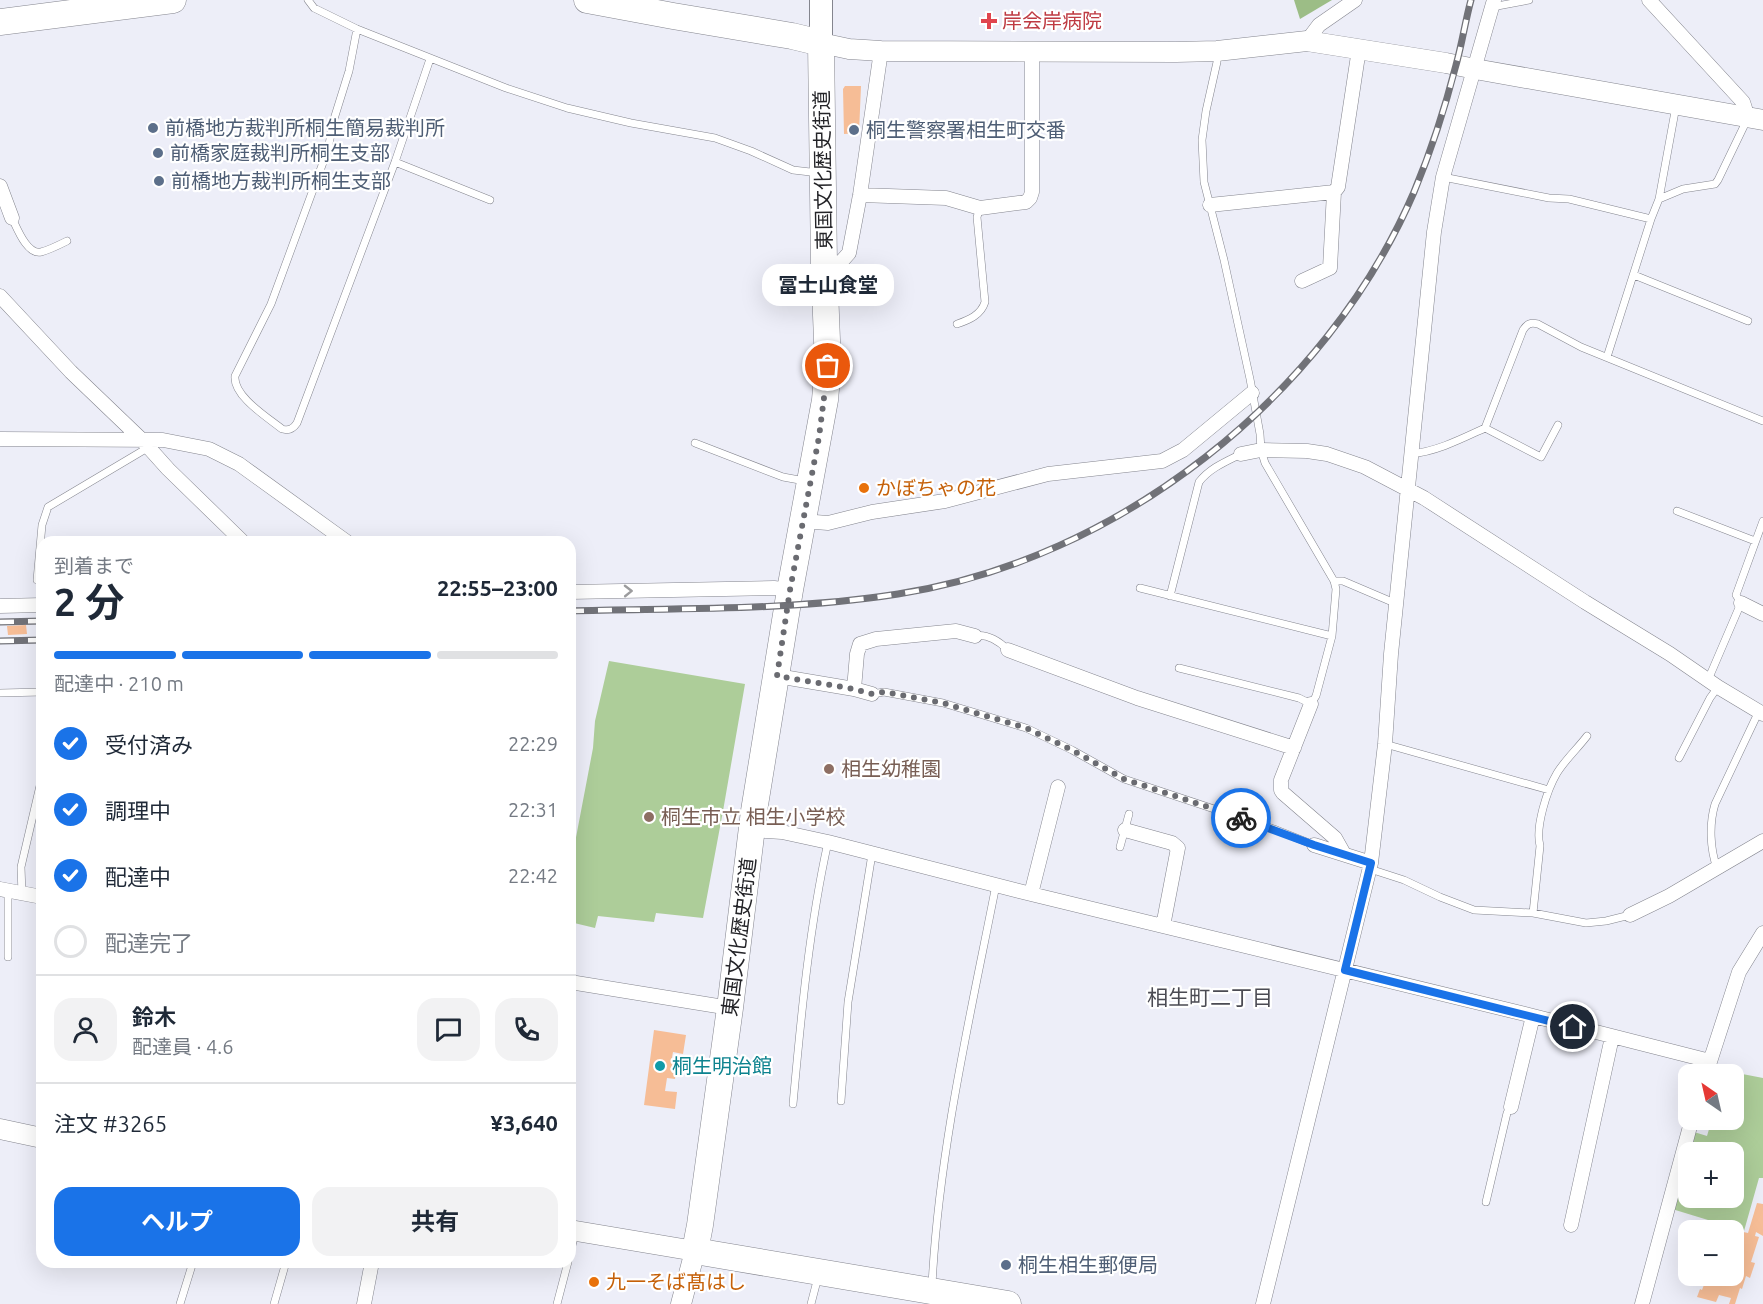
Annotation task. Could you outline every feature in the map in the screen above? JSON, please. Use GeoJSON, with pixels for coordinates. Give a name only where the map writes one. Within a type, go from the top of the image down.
{"type":"FeatureCollection","features":[{"type":"Feature","properties":{"kind":"highway"},"geometry":{"type":"LineString","coordinates":[[0,22],[173,0]]}},
{"type":"Feature","properties":{"kind":"highway"},"geometry":{"type":"LineString","coordinates":[[587,0],[821,43]]}},
{"type":"Feature","properties":{"kind":"highway","name":"東国文化歴史街道"},"geometry":{"type":"LineString","coordinates":[[694,1251],[700,1225],[730,1008],[752,830],[790,590],[825,400],[828,366],[821,43]]}},
{"type":"Feature","properties":{"kind":"highway"},"geometry":{"type":"LineString","coordinates":[[694,1251],[932,1291],[974,1301],[1008,1304]]}},
{"type":"Feature","properties":{"kind":"main road"},"geometry":{"type":"LineString","coordinates":[[820,0],[821,43]]}},
{"type":"Feature","properties":{"kind":"street"},"geometry":{"type":"LineString","coordinates":[[1307,41],[1319,26],[1355,0]]}},
{"type":"Feature","properties":{"kind":"street"},"geometry":{"type":"LineString","coordinates":[[1649,0],[1743,102],[1754,118]]}},
{"type":"Feature","properties":{"kind":"street"},"geometry":{"type":"LineString","coordinates":[[1263,1304],[1371,866],[1385,744],[1396,604],[1434,232],[1443,177],[1493,4]]}},
{"type":"Feature","properties":{"kind":"street"},"geometry":{"type":"LineString","coordinates":[[821,43],[849,49],[881,51],[1217,51],[1307,41],[1446,63],[1754,118]]}},
{"type":"Feature","properties":{"kind":"street"},"geometry":{"type":"LineString","coordinates":[[1302,281],[1330,268],[1334,192],[1338,187],[1359,49]]}},
{"type":"Feature","properties":{"kind":"street"},"geometry":{"type":"LineString","coordinates":[[824,264],[841,262],[849,253],[881,51]]}},
{"type":"Feature","properties":{"kind":"street"},"geometry":{"type":"LineString","coordinates":[[860,195],[946,198],[980,208],[1026,202],[1032,192],[1032,51]]}},
{"type":"Feature","properties":{"kind":"street"},"geometry":{"type":"LineString","coordinates":[[0,186],[12,218]]}},
{"type":"Feature","properties":{"kind":"street"},"geometry":{"type":"LineString","coordinates":[[1210,205],[1334,192]]}},
{"type":"Feature","properties":{"kind":"street"},"geometry":{"type":"LineString","coordinates":[[0,296],[71,372],[146,443],[168,469],[237,536]]}},
{"type":"Feature","properties":{"kind":"street"},"geometry":{"type":"LineString","coordinates":[[802,520],[828,523],[872,512],[945,501],[1048,474],[1162,461],[1184,450],[1252,393]]}},
{"type":"Feature","properties":{"kind":"street"},"geometry":{"type":"LineString","coordinates":[[0,439],[146,443],[163,440],[209,448],[239,464],[339,536]]}},
{"type":"Feature","properties":{"kind":"street"},"geometry":{"type":"LineString","coordinates":[[1241,454],[1260,450],[1307,451],[1327,454],[1365,467],[1424,498],[1761,712]]}},
{"type":"Feature","properties":{"kind":"street"},"geometry":{"type":"LineString","coordinates":[[576,592],[774,588],[790,590]]}},
{"type":"Feature","properties":{"kind":"street"},"geometry":{"type":"LineString","coordinates":[[1741,603],[1763,614]]}},
{"type":"Feature","properties":{"kind":"street"},"geometry":{"type":"LineString","coordinates":[[0,606],[36,605]]}},
{"type":"Feature","properties":{"kind":"street"},"geometry":{"type":"LineString","coordinates":[[854,689],[860,644],[876,639],[956,631],[975,636]]}},
{"type":"Feature","properties":{"kind":"street"},"geometry":{"type":"LineString","coordinates":[[1008,650],[1137,698],[1294,748]]}},
{"type":"Feature","properties":{"kind":"street"},"geometry":{"type":"LineString","coordinates":[[777,676],[872,694]]}},
{"type":"Feature","properties":{"kind":"street"},"geometry":{"type":"LineString","coordinates":[[1311,704],[1281,780],[1281,790],[1335,838],[1344,854]]}},
{"type":"Feature","properties":{"kind":"street"},"geometry":{"type":"LineString","coordinates":[[1031,894],[1058,787]]}},
{"type":"Feature","properties":{"kind":"street"},"geometry":{"type":"LineString","coordinates":[[752,830],[782,832],[828,842],[1031,894],[1533,1016],[1612,1037],[1696,1064]]}},
{"type":"Feature","properties":{"kind":"street"},"geometry":{"type":"LineString","coordinates":[[1125,830],[1172,843],[1178,848],[1163,926]]}},
{"type":"Feature","properties":{"kind":"street"},"geometry":{"type":"LineString","coordinates":[[1630,915],[1669,896],[1763,841]]}},
{"type":"Feature","properties":{"kind":"street"},"geometry":{"type":"LineString","coordinates":[[1314,845],[1344,854],[1371,866]]}},
{"type":"Feature","properties":{"kind":"street"},"geometry":{"type":"LineString","coordinates":[[4,889],[36,896]]}},
{"type":"Feature","properties":{"kind":"street"},"geometry":{"type":"LineString","coordinates":[[1709,1064],[1739,972],[1763,933]]}},
{"type":"Feature","properties":{"kind":"street"},"geometry":{"type":"LineString","coordinates":[[576,983],[730,1008]]}},
{"type":"Feature","properties":{"kind":"street"},"geometry":{"type":"LineString","coordinates":[[1511,1107],[1533,1016]]}},
{"type":"Feature","properties":{"kind":"street"},"geometry":{"type":"LineString","coordinates":[[1571,1225],[1612,1037]]}},
{"type":"Feature","properties":{"kind":"street"},"geometry":{"type":"LineString","coordinates":[[0,1129],[36,1136]]}},
{"type":"Feature","properties":{"kind":"street"},"geometry":{"type":"LineString","coordinates":[[1642,1304],[1689,1130]]}},
{"type":"Feature","properties":{"kind":"street"},"geometry":{"type":"LineString","coordinates":[[576,1231],[694,1251],[681,1304]]}},
{"type":"Feature","properties":{"kind":"street"},"geometry":{"type":"LineString","coordinates":[[364,1304],[371,1268]]}},
{"type":"Feature","properties":{"kind":"lane"},"geometry":{"type":"LineString","coordinates":[[308,0],[314,8],[357,29],[506,88],[567,108],[631,123],[716,138],[792,170],[823,173]]}},
{"type":"Feature","properties":{"kind":"lane"},"geometry":{"type":"LineString","coordinates":[[1493,4],[1529,0]]}},
{"type":"Feature","properties":{"kind":"lane"},"geometry":{"type":"LineString","coordinates":[[357,29],[349,71],[334,119],[328,149],[271,304],[234,381],[241,395],[282,429],[293,428],[297,423],[395,162],[430,59]]}},
{"type":"Feature","properties":{"kind":"lane"},"geometry":{"type":"LineString","coordinates":[[1179,668],[1299,698],[1311,704],[1316,696],[1332,636],[1336,589],[1334,581],[1265,463],[1260,450],[1260,434],[1250,379],[1204,182],[1202,140],[1217,62],[1217,51]]}},
{"type":"Feature","properties":{"kind":"lane"},"geometry":{"type":"LineString","coordinates":[[1607,357],[1659,199],[1676,105]]}},
{"type":"Feature","properties":{"kind":"lane"},"geometry":{"type":"LineString","coordinates":[[1659,199],[1683,189],[1715,183],[1744,126],[1754,118]]}},
{"type":"Feature","properties":{"kind":"lane"},"geometry":{"type":"LineString","coordinates":[[395,162],[490,200]]}},
{"type":"Feature","properties":{"kind":"lane"},"geometry":{"type":"LineString","coordinates":[[1443,177],[1569,200],[1651,219]]}},
{"type":"Feature","properties":{"kind":"lane"},"geometry":{"type":"LineString","coordinates":[[957,324],[983,309],[985,302],[977,217],[980,208]]}},
{"type":"Feature","properties":{"kind":"lane"},"geometry":{"type":"LineString","coordinates":[[12,218],[24,242],[34,252],[39,253],[67,241]]}},
{"type":"Feature","properties":{"kind":"lane"},"geometry":{"type":"LineString","coordinates":[[1634,275],[1748,321]]}},
{"type":"Feature","properties":{"kind":"lane"},"geometry":{"type":"LineString","coordinates":[[1411,454],[1451,444],[1485,428],[1523,330],[1528,324],[1538,324],[1581,347],[1763,421]]}},
{"type":"Feature","properties":{"kind":"lane"},"geometry":{"type":"LineString","coordinates":[[1485,428],[1541,457],[1558,426]]}},
{"type":"Feature","properties":{"kind":"lane"},"geometry":{"type":"LineString","coordinates":[[41,536],[48,507],[146,443]]}},
{"type":"Feature","properties":{"kind":"lane"},"geometry":{"type":"LineString","coordinates":[[695,443],[783,477],[810,482]]}},
{"type":"Feature","properties":{"kind":"lane"},"geometry":{"type":"LineString","coordinates":[[1170,596],[1199,482],[1216,466],[1241,454]]}},
{"type":"Feature","properties":{"kind":"lane"},"geometry":{"type":"LineString","coordinates":[[1677,510],[1755,541]]}},
{"type":"Feature","properties":{"kind":"lane"},"geometry":{"type":"LineString","coordinates":[[1679,758],[1705,707],[1741,603],[1736,596],[1763,521]]}},
{"type":"Feature","properties":{"kind":"lane"},"geometry":{"type":"LineString","coordinates":[[1334,581],[1343,581],[1396,604]]}},
{"type":"Feature","properties":{"kind":"lane"},"geometry":{"type":"LineString","coordinates":[[1140,588],[1332,636]]}},
{"type":"Feature","properties":{"kind":"lane"},"geometry":{"type":"LineString","coordinates":[[975,636],[980,634],[995,640],[1008,650]]}},
{"type":"Feature","properties":{"kind":"lane"},"geometry":{"type":"LineString","coordinates":[[0,693],[36,692]]}},
{"type":"Feature","properties":{"kind":"lane"},"geometry":{"type":"LineString","coordinates":[[872,694],[884,692],[943,703],[1026,728],[1124,779],[1274,829],[1314,845]]}},
{"type":"Feature","properties":{"kind":"lane"},"geometry":{"type":"LineString","coordinates":[[1717,868],[1713,857],[1712,816],[1715,804],[1761,712]]}},
{"type":"Feature","properties":{"kind":"lane"},"geometry":{"type":"LineString","coordinates":[[1533,914],[1540,846],[1538,838],[1540,821],[1549,790],[1557,772],[1587,736]]}},
{"type":"Feature","properties":{"kind":"lane"},"geometry":{"type":"LineString","coordinates":[[1385,744],[1549,790]]}},
{"type":"Feature","properties":{"kind":"lane"},"geometry":{"type":"LineString","coordinates":[[22,894],[21,867],[36,803]]}},
{"type":"Feature","properties":{"kind":"lane"},"geometry":{"type":"LineString","coordinates":[[1120,847],[1129,814]]}},
{"type":"Feature","properties":{"kind":"lane"},"geometry":{"type":"LineString","coordinates":[[793,1104],[801,1017],[821,874],[828,842]]}},
{"type":"Feature","properties":{"kind":"lane"},"geometry":{"type":"LineString","coordinates":[[841,1101],[848,1002],[872,854]]}},
{"type":"Feature","properties":{"kind":"lane"},"geometry":{"type":"LineString","coordinates":[[1371,866],[1440,897],[1474,909],[1533,914],[1586,923],[1630,915]]}},
{"type":"Feature","properties":{"kind":"lane"},"geometry":{"type":"LineString","coordinates":[[932,1291],[942,1174],[958,1077],[996,885]]}},
{"type":"Feature","properties":{"kind":"lane"},"geometry":{"type":"LineString","coordinates":[[4,889],[8,957]]}},
{"type":"Feature","properties":{"kind":"lane"},"geometry":{"type":"LineString","coordinates":[[1486,1202],[1507,1113],[1511,1107]]}},
{"type":"Feature","properties":{"kind":"lane"},"geometry":{"type":"LineString","coordinates":[[180,1304],[191,1268]]}},
{"type":"Feature","properties":{"kind":"lane"},"geometry":{"type":"LineString","coordinates":[[274,1304],[284,1268]]}},
{"type":"Feature","properties":{"kind":"lane"},"geometry":{"type":"LineString","coordinates":[[557,1304],[566,1268]]}},
{"type":"Feature","properties":{"kind":"lane"},"geometry":{"type":"LineString","coordinates":[[811,1304],[819,1271]]}},
{"type":"Feature","properties":{"kind":"green space"},"geometry":{"type":"Polygon","coordinates":[[[1294,0],[1332,0],[1300,19],[1294,0]]]}},
{"type":"Feature","properties":{"kind":"green space"},"geometry":{"type":"Polygon","coordinates":[[[609,661],[745,684],[703,918],[656,913],[654,922],[598,916],[595,928],[576,923],[576,837],[593,748],[595,721],[609,661]]]}},
{"type":"Feature","properties":{"kind":"green space"},"geometry":{"type":"Polygon","coordinates":[[[1744,1074],[1763,1078],[1763,1178],[1759,1178],[1744,1231],[1744,1220],[1708,1220],[1672,1209],[1678,1188],[1678,1208],[1744,1208],[1744,1142],[1691,1142],[1694,1132],[1707,1136],[1709,1130],[1744,1130],[1744,1074]]]}},
{"type":"Feature","properties":{"kind":"building"},"geometry":{"type":"Polygon","coordinates":[[[845,86],[861,86],[859,133],[844,134],[843,89],[845,86]]]}},
{"type":"Feature","properties":{"kind":"building"},"geometry":{"type":"Polygon","coordinates":[[[26,625],[27,634],[8,635],[7,626],[26,625]]]}},
{"type":"Feature","properties":{"kind":"building"},"geometry":{"type":"Polygon","coordinates":[[[654,1030],[686,1035],[683,1054],[673,1052],[671,1063],[677,1064],[675,1079],[667,1078],[665,1091],[677,1092],[675,1109],[644,1105],[654,1030]]]}},
{"type":"Feature","properties":{"kind":"building"},"geometry":{"type":"Polygon","coordinates":[[[1757,1203],[1763,1204],[1763,1236],[1756,1232],[1755,1236],[1759,1237],[1751,1262],[1755,1263],[1750,1278],[1746,1276],[1744,1282],[1744,1232],[1748,1233],[1757,1203]]]}},
{"type":"Feature","properties":{"kind":"building"},"geometry":{"type":"Polygon","coordinates":[[[1704,1286],[1743,1286],[1742,1289],[1740,1288],[1735,1304],[1729,1304],[1731,1298],[1719,1295],[1716,1302],[1697,1297],[1700,1289],[1702,1290],[1704,1286]]]}},
{"type":"Feature","properties":{"kind":"railway"},"geometry":{"type":"LineString","coordinates":[[576,611],[775,606],[898,594],[980,575],[1059,546],[1135,506],[1206,457],[1270,400],[1327,337],[1376,267],[1414,192],[1432,145],[1452,81],[1471,0]]}},
{"type":"Feature","properties":{"kind":"railway"},"geometry":{"type":"LineString","coordinates":[[0,622],[36,621]]}},
{"type":"Feature","properties":{"kind":"railway"},"geometry":{"type":"LineString","coordinates":[[0,641],[36,640]]}},
{"type":"Feature","properties":{"kind":"way so far"},"geometry":{"type":"LineString","coordinates":[[828,366],[819,437],[802,520],[777,676],[872,694],[884,692],[943,703],[1026,728],[1124,779],[1241,818]]}},
{"type":"Feature","properties":{"kind":"place","name":"岸会岸病院"},"geometry":{"type":"Point","coordinates":[989,21]}},
{"type":"Feature","properties":{"kind":"place","name":"前橋地方裁判所桐生簡易裁判所"},"geometry":{"type":"Point","coordinates":[153,128]}},
{"type":"Feature","properties":{"kind":"place","name":"桐生警察署相生町交番"},"geometry":{"type":"Point","coordinates":[854,130]}},
{"type":"Feature","properties":{"kind":"place","name":"前橋家庭裁判所桐生支部"},"geometry":{"type":"Point","coordinates":[158,153]}},
{"type":"Feature","properties":{"kind":"place","name":"前橋地方裁判所桐生支部"},"geometry":{"type":"Point","coordinates":[159,181]}},
{"type":"Feature","properties":{"kind":"place","name":"冨士山食堂"},"geometry":{"type":"Point","coordinates":[828,366]}},
{"type":"Feature","properties":{"kind":"place","name":"かぼちゃの花"},"geometry":{"type":"Point","coordinates":[864,488]}},
{"type":"Feature","properties":{"kind":"place","name":"相生幼稚園"},"geometry":{"type":"Point","coordinates":[829,769]}},
{"type":"Feature","properties":{"kind":"place","name":"桐生市立 相生小学校"},"geometry":{"type":"Point","coordinates":[649,817]}},
{"type":"Feature","properties":{"kind":"place","name":"桐生明治館"},"geometry":{"type":"Point","coordinates":[660,1066]}},
{"type":"Feature","properties":{"kind":"place","name":"桐生相生郵便局"},"geometry":{"type":"Point","coordinates":[1006,1265]}},
{"type":"Feature","properties":{"kind":"place","name":"九一そば髙はし"},"geometry":{"type":"Point","coordinates":[594,1282]}},
{"type":"Feature","properties":{"kind":"district","name":"相生町二丁目"},"geometry":{"type":"Point","coordinates":[1210,998]}},
{"type":"Feature","properties":{"kind":"route"},"geometry":{"type":"LineString","coordinates":[[1241,818],[1371,863],[1345,970],[1573,1027]]}}]}
